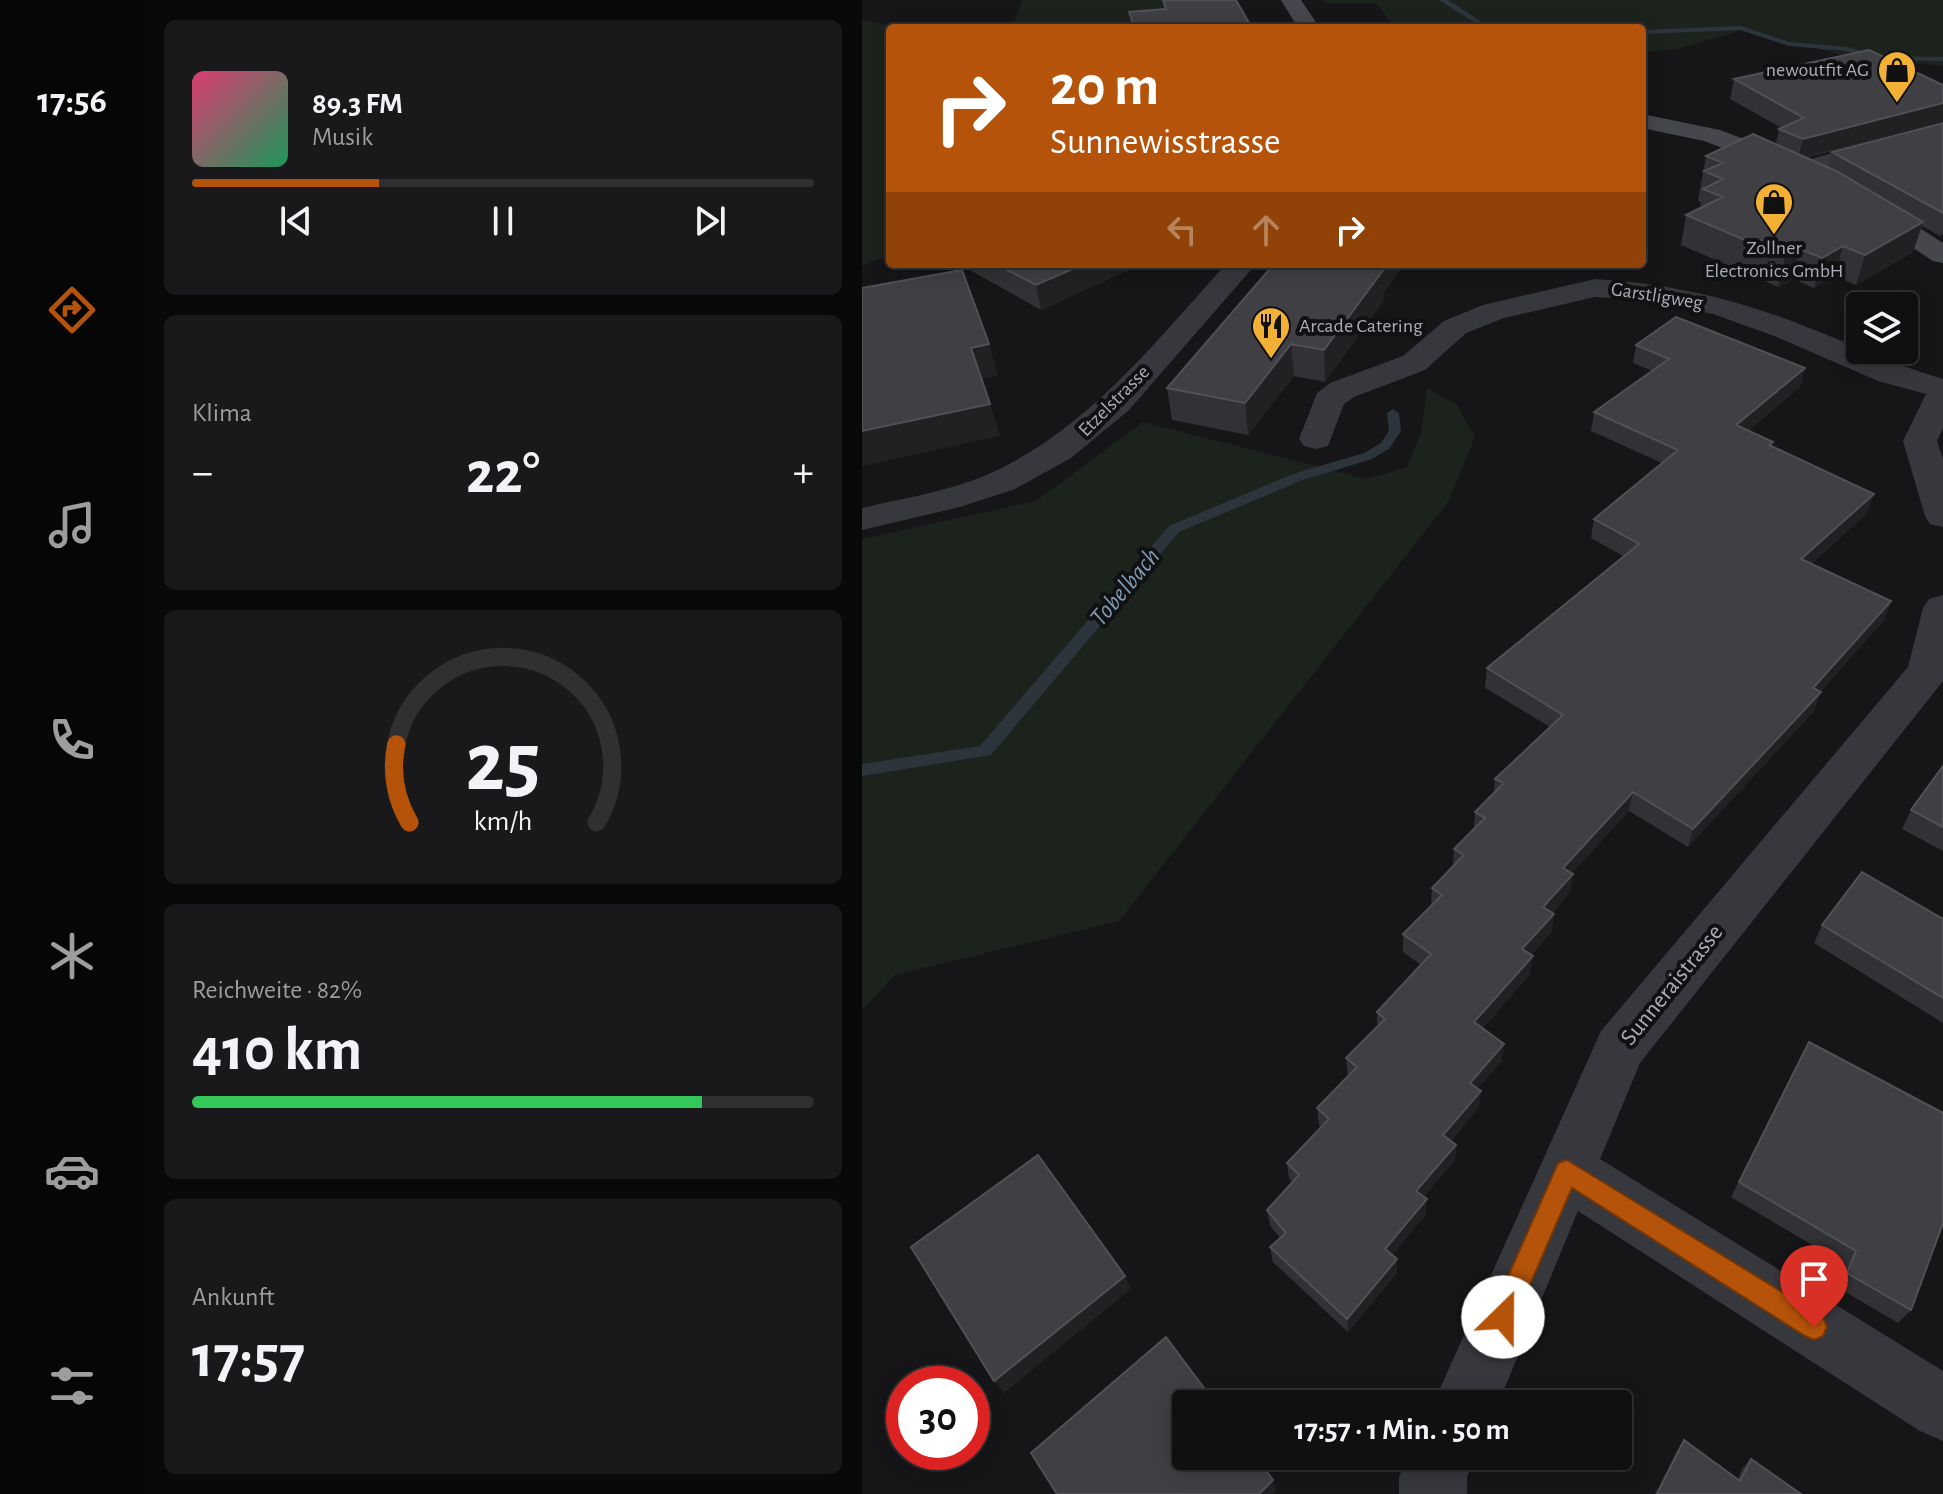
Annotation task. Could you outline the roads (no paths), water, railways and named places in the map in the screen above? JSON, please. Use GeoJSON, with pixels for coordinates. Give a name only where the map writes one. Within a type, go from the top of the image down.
{"type":"FeatureCollection","features":[{"type":"Feature","properties":{"kind":"main road"},"geometry":{"type":"LineString","coordinates":[[1291,0],[1306,24]]}},
{"type":"Feature","properties":{"kind":"main road"},"geometry":{"type":"LineString","coordinates":[[1646,122],[1711,135],[1801,169],[1943,255]]}},
{"type":"Feature","properties":{"kind":"street"},"geometry":{"type":"LineString","coordinates":[[1801,169],[1943,130]]}},
{"type":"Feature","properties":{"kind":"street","name":"Etzelstrasse"},"geometry":{"type":"LineString","coordinates":[[862,519],[961,495],[1002,481],[1059,451],[1117,403],[1238,268]]}},
{"type":"Feature","properties":{"kind":"street","name":"Garstligweg"},"geometry":{"type":"LineString","coordinates":[[1316,439],[1329,400],[1342,390],[1414,363],[1455,327],[1494,311],[1595,288],[1645,291],[1721,307],[1788,330],[1898,377],[1943,391]]}},
{"type":"Feature","properties":{"kind":"street"},"geometry":{"type":"LineString","coordinates":[[1943,391],[1920,441],[1943,516]]}},
{"type":"Feature","properties":{"kind":"street","name":"Sunneraistrasse"},"geometry":{"type":"LineString","coordinates":[[1471,1390],[1620,1048],[1928,671],[1943,608]]}},
{"type":"Feature","properties":{"kind":"street"},"geometry":{"type":"LineString","coordinates":[[1567,1171],[1943,1408]]}},
{"type":"Feature","properties":{"kind":"street"},"geometry":{"type":"LineString","coordinates":[[1433,1494],[1436,1470]]}},
{"type":"Feature","properties":{"kind":"waterway"},"geometry":{"type":"LineString","coordinates":[[1443,0],[1482,24]]}},
{"type":"Feature","properties":{"kind":"waterway"},"geometry":{"type":"LineString","coordinates":[[1646,32],[1741,28],[1789,44],[1848,49],[1877,58],[1943,59]]}},
{"type":"Feature","properties":{"kind":"waterway","name":"Tobelbach"},"geometry":{"type":"LineString","coordinates":[[862,770],[985,751],[1174,529],[1298,477],[1368,456],[1385,446],[1395,431],[1393,413]]}},
{"type":"Feature","properties":{"kind":"place","name":"newoutfit AG"},"geometry":{"type":"Point","coordinates":[1897,104]}},
{"type":"Feature","properties":{"kind":"place","name":"Zollner Electronics GmbH"},"geometry":{"type":"Point","coordinates":[1774,236]}},
{"type":"Feature","properties":{"kind":"place","name":"Arcade Catering"},"geometry":{"type":"Point","coordinates":[1271,360]}}]}
